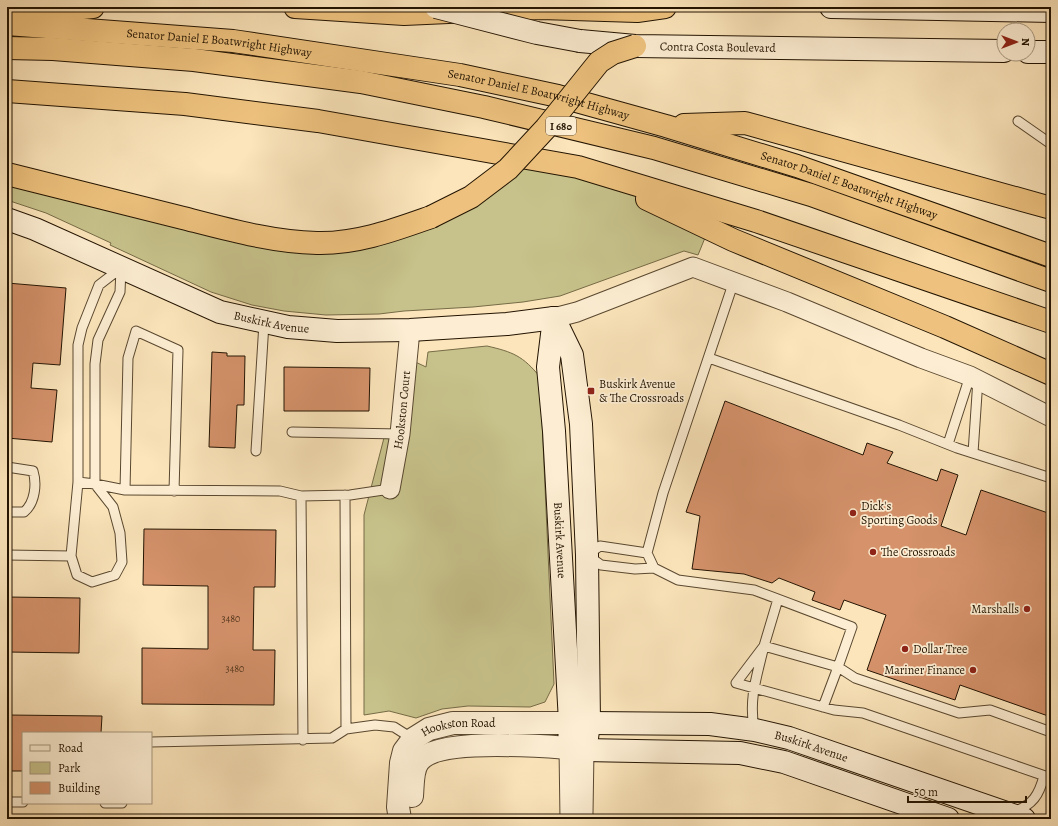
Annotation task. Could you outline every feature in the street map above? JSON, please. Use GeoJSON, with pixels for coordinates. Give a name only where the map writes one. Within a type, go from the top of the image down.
{"type":"FeatureCollection","features":[{"type":"Feature","properties":{"kind":"highway"},"geometry":{"type":"LineString","coordinates":[[7,15],[93,7]]}},
{"type":"Feature","properties":{"kind":"highway"},"geometry":{"type":"LineString","coordinates":[[295,7],[404,14],[541,8],[638,11],[665,7]]}},
{"type":"Feature","properties":{"kind":"highway","name":"Senator Daniel E Boatwright Highway"},"geometry":{"type":"LineString","coordinates":[[7,24],[233,41],[460,75],[558,96],[666,126],[797,166],[1051,256]]}},
{"type":"Feature","properties":{"kind":"highway"},"geometry":{"type":"LineString","coordinates":[[7,174],[229,229],[276,239],[317,243],[354,240],[387,233],[431,217],[471,197],[508,168],[546,128],[599,62],[613,53],[635,46]]}},
{"type":"Feature","properties":{"kind":"highway","name":"I 680"},"geometry":{"type":"LineString","coordinates":[[7,48],[54,49],[194,60],[361,82],[484,107],[654,148],[804,193],[1051,281]]}},
{"type":"Feature","properties":{"kind":"highway"},"geometry":{"type":"LineString","coordinates":[[7,91],[185,104],[318,120],[578,167],[756,220],[1051,322]]}},
{"type":"Feature","properties":{"kind":"highway"},"geometry":{"type":"LineString","coordinates":[[666,126],[745,123],[1051,208]]}},
{"type":"Feature","properties":{"kind":"highway"},"geometry":{"type":"LineString","coordinates":[[578,167],[733,240],[945,327],[1051,374]]}},
{"type":"Feature","properties":{"kind":"main road","name":"Contra Costa Boulevard"},"geometry":{"type":"LineString","coordinates":[[436,7],[537,33],[580,41],[635,46],[996,51]]}},
{"type":"Feature","properties":{"kind":"main road"},"geometry":{"type":"LineString","coordinates":[[831,7],[1051,12]]}},
{"type":"Feature","properties":{"kind":"main road"},"geometry":{"type":"LineString","coordinates":[[1036,52],[1051,52]]}},
{"type":"Feature","properties":{"kind":"main road","name":"Buskirk Avenue"},"geometry":{"type":"LineString","coordinates":[[7,219],[35,229],[220,312],[264,323],[288,327],[337,331],[410,330],[507,324],[554,318]]}},
{"type":"Feature","properties":{"kind":"main road","name":"Buskirk Avenue"},"geometry":{"type":"LineString","coordinates":[[554,318],[572,355],[581,424],[586,554],[580,722],[577,749],[740,753],[784,762],[948,819]]}},
{"type":"Feature","properties":{"kind":"main road","name":"Buskirk Avenue"},"geometry":{"type":"LineString","coordinates":[[554,318],[548,367],[580,722]]}},
{"type":"Feature","properties":{"kind":"main road","name":"Buskirk Avenue"},"geometry":{"type":"LineString","coordinates":[[580,722],[710,724],[755,730],[789,738],[1016,816]]}},
{"type":"Feature","properties":{"kind":"main road","name":"Hookston Road"},"geometry":{"type":"LineString","coordinates":[[409,819],[414,774],[420,746],[429,729],[453,723],[580,722]]}},
{"type":"Feature","properties":{"kind":"main road","name":"Hookston Road"},"geometry":{"type":"LineString","coordinates":[[400,819],[398,807],[401,763],[404,751],[420,746],[577,749]]}},
{"type":"Feature","properties":{"kind":"street"},"geometry":{"type":"LineString","coordinates":[[554,318],[577,312],[693,267],[974,378],[1051,417]]}},
{"type":"Feature","properties":{"kind":"street","name":"Hookston Court"},"geometry":{"type":"LineString","coordinates":[[390,489],[400,434],[410,330]]}},
{"type":"Feature","properties":{"kind":"street"},"geometry":{"type":"LineString","coordinates":[[570,819],[577,749]]}},
{"type":"Feature","properties":{"kind":"street"},"geometry":{"type":"LineString","coordinates":[[577,749],[583,814],[580,819]]}},
{"type":"Feature","properties":{"kind":"lane"},"geometry":{"type":"LineString","coordinates":[[1018,121],[1051,144]]}},
{"type":"Feature","properties":{"kind":"lane"},"geometry":{"type":"LineString","coordinates":[[121,268],[120,292],[98,340],[95,364],[95,484],[113,507],[120,533],[122,562],[115,575],[92,582],[77,575],[71,556],[78,482],[78,345],[80,334],[99,285],[121,268]]}},
{"type":"Feature","properties":{"kind":"lane"},"geometry":{"type":"LineString","coordinates":[[654,568],[647,554],[663,493],[734,282]]}},
{"type":"Feature","properties":{"kind":"lane"},"geometry":{"type":"LineString","coordinates":[[256,450],[264,323]]}},
{"type":"Feature","properties":{"kind":"lane"},"geometry":{"type":"LineString","coordinates":[[125,490],[128,358],[136,331],[178,350],[174,491]]}},
{"type":"Feature","properties":{"kind":"lane"},"geometry":{"type":"LineString","coordinates":[[709,358],[899,424],[972,453],[1051,478]]}},
{"type":"Feature","properties":{"kind":"lane"},"geometry":{"type":"LineString","coordinates":[[948,444],[974,378]]}},
{"type":"Feature","properties":{"kind":"lane"},"geometry":{"type":"LineString","coordinates":[[972,453],[974,378]]}},
{"type":"Feature","properties":{"kind":"lane"},"geometry":{"type":"LineString","coordinates":[[292,432],[400,434]]}},
{"type":"Feature","properties":{"kind":"lane"},"geometry":{"type":"LineString","coordinates":[[7,467],[28,469],[33,471],[35,477],[34,494],[29,508],[24,512],[7,512]]}},
{"type":"Feature","properties":{"kind":"lane"},"geometry":{"type":"LineString","coordinates":[[78,482],[125,490],[280,491],[301,496],[345,495],[390,489]]}},
{"type":"Feature","properties":{"kind":"lane"},"geometry":{"type":"LineString","coordinates":[[345,495],[346,729]]}},
{"type":"Feature","properties":{"kind":"lane"},"geometry":{"type":"LineString","coordinates":[[301,496],[303,740]]}},
{"type":"Feature","properties":{"kind":"lane"},"geometry":{"type":"LineString","coordinates":[[647,554],[600,546],[586,554],[601,565],[635,569],[654,568],[678,580],[754,590],[852,627],[823,706]]}},
{"type":"Feature","properties":{"kind":"lane"},"geometry":{"type":"LineString","coordinates":[[7,555],[71,556]]}},
{"type":"Feature","properties":{"kind":"lane"},"geometry":{"type":"LineString","coordinates":[[755,730],[751,711],[754,689],[764,646],[778,599]]}},
{"type":"Feature","properties":{"kind":"lane"},"geometry":{"type":"LineString","coordinates":[[764,646],[838,667],[855,678],[959,712],[990,710],[1051,732]]}},
{"type":"Feature","properties":{"kind":"lane"},"geometry":{"type":"LineString","coordinates":[[764,646],[736,683],[834,710],[863,713],[1048,777],[1040,793],[1016,816]]}},
{"type":"Feature","properties":{"kind":"lane"},"geometry":{"type":"LineString","coordinates":[[152,742],[303,740],[332,738],[346,729],[375,725],[394,727],[420,746]]}},
{"type":"Feature","properties":{"kind":"lane"},"geometry":{"type":"LineString","coordinates":[[7,802],[22,802]]}},
{"type":"Feature","properties":{"kind":"green space"},"geometry":{"type":"Polygon","coordinates":[[[578,167],[709,228],[698,255],[684,251],[560,296],[523,302],[379,314],[326,315],[284,311],[252,305],[211,292],[110,245],[111,243],[46,213],[7,200],[7,174],[276,239],[387,233],[508,169],[578,167]]]}},
{"type":"Feature","properties":{"kind":"green space"},"geometry":{"type":"Polygon","coordinates":[[[487,346],[504,350],[517,356],[528,364],[540,377],[554,684],[545,702],[530,707],[468,706],[442,709],[416,718],[389,711],[364,715],[364,515],[385,434],[400,434],[407,358],[426,367],[428,352],[487,346]]]}},
{"type":"Feature","properties":{"kind":"building"},"geometry":{"type":"Polygon","coordinates":[[[7,283],[66,288],[60,365],[33,363],[31,388],[57,390],[52,442],[7,438],[7,283]]]}},
{"type":"Feature","properties":{"kind":"building"},"geometry":{"type":"Polygon","coordinates":[[[212,352],[227,353],[227,356],[245,356],[244,405],[237,405],[235,448],[209,447],[212,352]]]}},
{"type":"Feature","properties":{"kind":"building"},"geometry":{"type":"Polygon","coordinates":[[[284,367],[370,368],[369,411],[284,411],[284,367]]]}},
{"type":"Feature","properties":{"kind":"building","name":"The Crossroads"},"geometry":{"type":"Polygon","coordinates":[[[725,401],[863,455],[867,443],[893,452],[887,463],[937,481],[941,469],[958,475],[941,526],[966,535],[981,490],[1051,514],[1051,717],[960,685],[955,700],[867,670],[886,615],[844,600],[840,610],[812,600],[815,592],[779,578],[772,583],[744,574],[692,569],[700,516],[686,512],[725,401]]]}},
{"type":"Feature","properties":{"kind":"building"},"geometry":{"type":"Polygon","coordinates":[[[144,529],[276,530],[275,587],[254,587],[253,650],[275,650],[274,705],[142,704],[142,648],[208,649],[208,586],[143,585],[144,529]]]}},
{"type":"Feature","properties":{"kind":"building"},"geometry":{"type":"Polygon","coordinates":[[[7,597],[80,598],[79,653],[7,652],[7,597]]]}},
{"type":"Feature","properties":{"kind":"building"},"geometry":{"type":"Polygon","coordinates":[[[7,715],[102,716],[101,732],[22,732],[22,771],[7,771],[7,715]]]}},
{"type":"Feature","properties":{"kind":"place","name":"Buskirk Avenue & The Crossroads"},"geometry":{"type":"Point","coordinates":[591,391]}},
{"type":"Feature","properties":{"kind":"place","name":"Dick's Sporting Goods"},"geometry":{"type":"Point","coordinates":[853,513]}},
{"type":"Feature","properties":{"kind":"place","name":"The Crossroads"},"geometry":{"type":"Point","coordinates":[873,552]}},
{"type":"Feature","properties":{"kind":"place","name":"Marshalls"},"geometry":{"type":"Point","coordinates":[1027,609]}},
{"type":"Feature","properties":{"kind":"place","name":"Dollar Tree"},"geometry":{"type":"Point","coordinates":[905,649]}},
{"type":"Feature","properties":{"kind":"place","name":"Mariner Finance"},"geometry":{"type":"Point","coordinates":[973,670]}}]}
